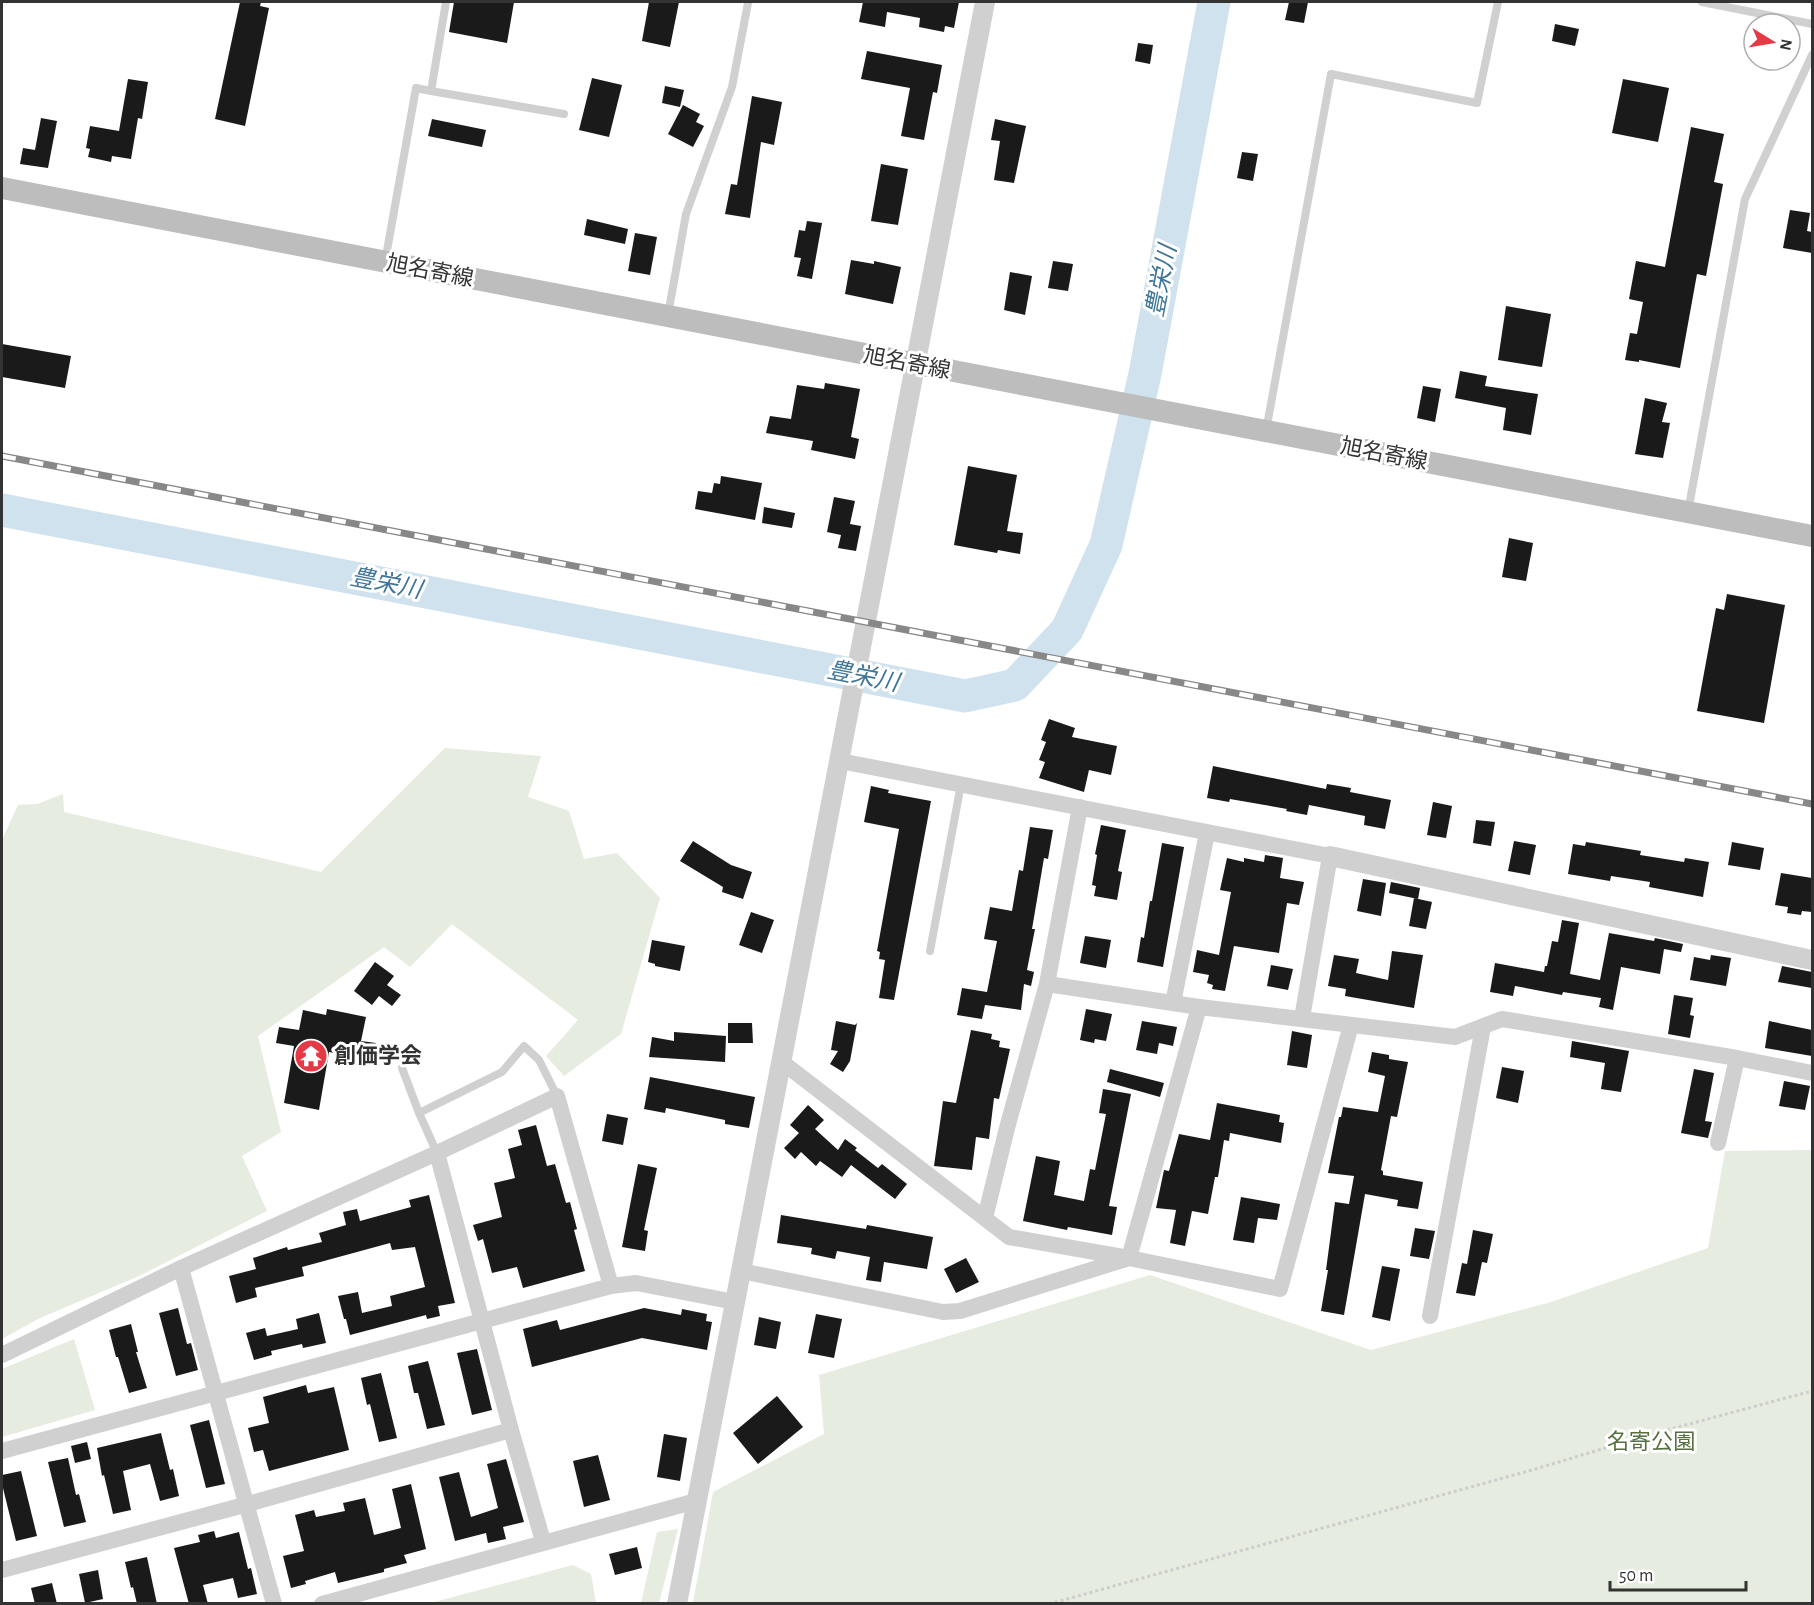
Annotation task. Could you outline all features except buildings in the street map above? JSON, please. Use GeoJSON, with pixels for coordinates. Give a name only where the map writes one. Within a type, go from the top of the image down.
{"type":"FeatureCollection","features":[{"type":"Feature","properties":{"kind":"main road","name":"旭名寄線"},"geometry":{"type":"LineString","coordinates":[[2,188],[1812,536]]}},
{"type":"Feature","properties":{"kind":"street"},"geometry":{"type":"LineString","coordinates":[[677,1604],[985,2]]}},
{"type":"Feature","properties":{"kind":"street"},"geometry":{"type":"LineString","coordinates":[[840,761],[1330,856],[1812,960]]}},
{"type":"Feature","properties":{"kind":"street"},"geometry":{"type":"LineString","coordinates":[[985,1218],[1047,984],[1080,807]]}},
{"type":"Feature","properties":{"kind":"street"},"geometry":{"type":"LineString","coordinates":[[1173,1003],[1207,833]]}},
{"type":"Feature","properties":{"kind":"street"},"geometry":{"type":"LineString","coordinates":[[1302,1018],[1330,856]]}},
{"type":"Feature","properties":{"kind":"street"},"geometry":{"type":"LineString","coordinates":[[1047,984],[1198,1007],[1455,1037],[1502,1019],[1737,1058],[1812,1073]]}},
{"type":"Feature","properties":{"kind":"street"},"geometry":{"type":"LineString","coordinates":[[1129,1258],[1198,1007]]}},
{"type":"Feature","properties":{"kind":"street"},"geometry":{"type":"LineString","coordinates":[[782,1062],[1009,1237],[1129,1258],[1280,1289],[1350,1025]]}},
{"type":"Feature","properties":{"kind":"street"},"geometry":{"type":"LineString","coordinates":[[1430,1316],[1483,1027]]}},
{"type":"Feature","properties":{"kind":"street"},"geometry":{"type":"LineString","coordinates":[[1718,1143],[1737,1058]]}},
{"type":"Feature","properties":{"kind":"street"},"geometry":{"type":"LineString","coordinates":[[2,1355],[181,1268],[437,1153],[557,1096],[611,1286]]}},
{"type":"Feature","properties":{"kind":"street"},"geometry":{"type":"LineString","coordinates":[[437,1153],[543,1542]]}},
{"type":"Feature","properties":{"kind":"street"},"geometry":{"type":"LineString","coordinates":[[741,1271],[943,1312],[960,1311],[1129,1258]]}},
{"type":"Feature","properties":{"kind":"street"},"geometry":{"type":"LineString","coordinates":[[181,1268],[274,1604]]}},
{"type":"Feature","properties":{"kind":"street"},"geometry":{"type":"LineString","coordinates":[[2,1451],[611,1286],[636,1283],[735,1302]]}},
{"type":"Feature","properties":{"kind":"street"},"geometry":{"type":"LineString","coordinates":[[2,1570],[511,1430]]}},
{"type":"Feature","properties":{"kind":"street"},"geometry":{"type":"LineString","coordinates":[[322,1604],[696,1501]]}},
{"type":"Feature","properties":{"kind":"lane"},"geometry":{"type":"LineString","coordinates":[[431,91],[446,2]]}},
{"type":"Feature","properties":{"kind":"lane"},"geometry":{"type":"LineString","coordinates":[[1266,431],[1330,74],[1477,103],[1498,2]]}},
{"type":"Feature","properties":{"kind":"lane"},"geometry":{"type":"LineString","coordinates":[[1702,2],[1812,24]]}},
{"type":"Feature","properties":{"kind":"lane"},"geometry":{"type":"LineString","coordinates":[[668,316],[686,214],[732,87],[748,3]]}},
{"type":"Feature","properties":{"kind":"lane"},"geometry":{"type":"LineString","coordinates":[[1688,512],[1745,199],[1811,60]]}},
{"type":"Feature","properties":{"kind":"lane"},"geometry":{"type":"LineString","coordinates":[[385,262],[416,88],[564,114]]}},
{"type":"Feature","properties":{"kind":"lane"},"geometry":{"type":"LineString","coordinates":[[930,951],[961,784]]}},
{"type":"Feature","properties":{"kind":"lane"},"geometry":{"type":"LineString","coordinates":[[419,1113],[502,1072],[524,1046],[539,1060],[557,1096]]}},
{"type":"Feature","properties":{"kind":"lane"},"geometry":{"type":"LineString","coordinates":[[402,1068],[437,1153]]}},
{"type":"Feature","properties":{"kind":"path"},"geometry":{"type":"LineString","coordinates":[[1049,1604],[1812,1391]]}},
{"type":"Feature","properties":{"kind":"green space"},"geometry":{"type":"Polygon","coordinates":[[[445,748],[541,756],[528,797],[569,811],[584,859],[617,853],[660,898],[621,1034],[564,1076],[546,1056],[578,1020],[452,924],[410,967],[384,947],[258,1036],[281,1132],[242,1156],[267,1211],[139,1276],[40,1318],[2,1339],[2,840],[18,805],[37,804],[63,794],[64,812],[321,872],[445,748]]]}},
{"type":"Feature","properties":{"kind":"green space","name":"名寄公園"},"geometry":{"type":"Polygon","coordinates":[[[1812,1150],[1812,1603],[693,1603],[713,1492],[824,1434],[819,1375],[1150,1275],[1371,1350],[1548,1303],[1708,1248],[1725,1151],[1812,1150]]]}},
{"type":"Feature","properties":{"kind":"green space"},"geometry":{"type":"Polygon","coordinates":[[[74,1339],[95,1410],[2,1437],[2,1369],[74,1339]]]}},
{"type":"Feature","properties":{"kind":"green space"},"geometry":{"type":"Polygon","coordinates":[[[678,1529],[659,1603],[641,1603],[657,1532],[678,1529]]]}},
{"type":"Feature","properties":{"kind":"green space"},"geometry":{"type":"Polygon","coordinates":[[[573,1565],[591,1574],[596,1603],[431,1603],[573,1565]]]}},
{"type":"Feature","properties":{"kind":"waterway","name":"豊栄川"},"geometry":{"type":"LineString","coordinates":[[2,510],[965,696],[1015,685],[1067,630],[1106,545],[1145,374],[1214,2]]}},
{"type":"Feature","properties":{"kind":"railway"},"geometry":{"type":"LineString","coordinates":[[2,456],[1812,804]]}},
{"type":"Feature","properties":{"kind":"place","name":"創価学会"},"geometry":{"type":"Point","coordinates":[311,1056]}}]}
